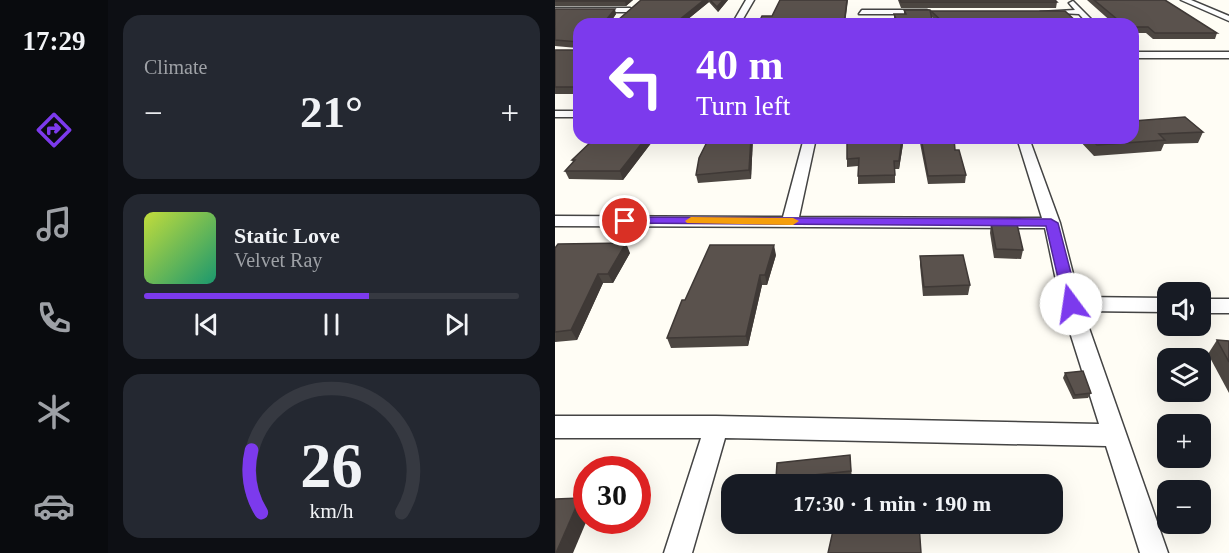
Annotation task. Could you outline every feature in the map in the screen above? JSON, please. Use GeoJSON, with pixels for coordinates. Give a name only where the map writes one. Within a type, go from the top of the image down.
{"type":"FeatureCollection","features":[{"type":"Feature","properties":{"kind":"street"},"geometry":{"type":"LineString","coordinates":[[740,18],[750,0]]}},
{"type":"Feature","properties":{"kind":"street"},"geometry":{"type":"LineString","coordinates":[[862,18],[863,0]]}},
{"type":"Feature","properties":{"kind":"street"},"geometry":{"type":"LineString","coordinates":[[1070,0],[1086,18]]}},
{"type":"Feature","properties":{"kind":"street"},"geometry":{"type":"LineString","coordinates":[[1185,0],[1229,18]]}},
{"type":"Feature","properties":{"kind":"street"},"geometry":{"type":"LineString","coordinates":[[555,10],[633,8],[621,17]]}},
{"type":"Feature","properties":{"kind":"street"},"geometry":{"type":"LineString","coordinates":[[862,12],[931,12]]}},
{"type":"Feature","properties":{"kind":"street"},"geometry":{"type":"LineString","coordinates":[[1035,12],[1081,12]]}},
{"type":"Feature","properties":{"kind":"street"},"geometry":{"type":"LineString","coordinates":[[1139,54],[1229,55]]}},
{"type":"Feature","properties":{"kind":"street"},"geometry":{"type":"LineString","coordinates":[[555,114],[573,114]]}},
{"type":"Feature","properties":{"kind":"street"},"geometry":{"type":"LineString","coordinates":[[790,221],[809,144]]}},
{"type":"Feature","properties":{"kind":"street"},"geometry":{"type":"LineString","coordinates":[[1025,144],[1051,223],[1071,304],[1154,553]]}},
{"type":"Feature","properties":{"kind":"street"},"geometry":{"type":"LineString","coordinates":[[555,220],[1051,223]]}},
{"type":"Feature","properties":{"kind":"street"},"geometry":{"type":"LineString","coordinates":[[1071,304],[1157,305]]}},
{"type":"Feature","properties":{"kind":"street"},"geometry":{"type":"LineString","coordinates":[[1211,306],[1229,306]]}},
{"type":"Feature","properties":{"kind":"street"},"geometry":{"type":"LineString","coordinates":[[555,427],[716,427],[1115,435]]}},
{"type":"Feature","properties":{"kind":"street"},"geometry":{"type":"LineString","coordinates":[[678,553],[716,427]]}},
{"type":"Feature","properties":{"kind":"building"},"geometry":{"type":"Polygon","coordinates":[[[555,0],[626,0],[555,1],[555,0]]]}},
{"type":"Feature","properties":{"kind":"building"},"geometry":{"type":"Polygon","coordinates":[[[641,0],[704,0],[682,18],[620,18],[641,0]]]}},
{"type":"Feature","properties":{"kind":"building"},"geometry":{"type":"Polygon","coordinates":[[[710,0],[723,0],[717,7],[710,0]]]}},
{"type":"Feature","properties":{"kind":"building"},"geometry":{"type":"Polygon","coordinates":[[[780,0],[847,0],[845,18],[761,18],[772,16],[780,0]]]}},
{"type":"Feature","properties":{"kind":"building"},"geometry":{"type":"Polygon","coordinates":[[[900,0],[1055,0],[1057,2],[901,2],[900,0]]]}},
{"type":"Feature","properties":{"kind":"building"},"geometry":{"type":"Polygon","coordinates":[[[1094,0],[1165,0],[1217,33],[1155,33],[1148,27],[1139,27],[1139,18],[1116,18],[1094,0]]]}},
{"type":"Feature","properties":{"kind":"building"},"geometry":{"type":"Polygon","coordinates":[[[555,9],[615,9],[608,18],[573,18],[573,42],[555,40],[555,9]]]}},
{"type":"Feature","properties":{"kind":"building"},"geometry":{"type":"Polygon","coordinates":[[[904,10],[930,10],[932,18],[896,18],[894,14],[906,14],[904,10]]]}},
{"type":"Feature","properties":{"kind":"building"},"geometry":{"type":"Polygon","coordinates":[[[931,11],[1065,11],[1073,18],[939,18],[931,11]]]}},
{"type":"Feature","properties":{"kind":"building"},"geometry":{"type":"Polygon","coordinates":[[[555,50],[573,50],[573,87],[555,87],[555,50]]]}},
{"type":"Feature","properties":{"kind":"building"},"geometry":{"type":"Polygon","coordinates":[[[1185,117],[1203,132],[1159,134],[1165,140],[1139,142],[1139,121],[1185,117]]]}},
{"type":"Feature","properties":{"kind":"building"},"geometry":{"type":"Polygon","coordinates":[[[589,144],[641,144],[620,171],[565,171],[575,160],[572,160],[589,144]]]}},
{"type":"Feature","properties":{"kind":"building"},"geometry":{"type":"Polygon","coordinates":[[[706,144],[751,144],[749,170],[696,175],[699,158],[706,144]]]}},
{"type":"Feature","properties":{"kind":"building"},"geometry":{"type":"Polygon","coordinates":[[[847,144],[901,144],[899,161],[894,161],[895,175],[858,176],[859,158],[847,159],[847,144]]]}},
{"type":"Feature","properties":{"kind":"building"},"geometry":{"type":"Polygon","coordinates":[[[922,144],[954,144],[955,150],[959,150],[966,175],[928,176],[922,144]]]}},
{"type":"Feature","properties":{"kind":"building"},"geometry":{"type":"Polygon","coordinates":[[[991,223],[1017,224],[1023,250],[996,249],[991,223]]]}},
{"type":"Feature","properties":{"kind":"building"},"geometry":{"type":"Polygon","coordinates":[[[626,243],[608,274],[598,274],[571,330],[555,332],[555,248],[558,244],[626,243]]]}},
{"type":"Feature","properties":{"kind":"building"},"geometry":{"type":"Polygon","coordinates":[[[710,245],[774,245],[765,275],[760,275],[746,336],[667,338],[682,300],[685,300],[710,245]]]}},
{"type":"Feature","properties":{"kind":"building"},"geometry":{"type":"Polygon","coordinates":[[[963,255],[970,285],[924,287],[920,256],[963,255]]]}},
{"type":"Feature","properties":{"kind":"building"},"geometry":{"type":"Polygon","coordinates":[[[1217,340],[1229,341],[1229,362],[1217,340]]]}},
{"type":"Feature","properties":{"kind":"building"},"geometry":{"type":"Polygon","coordinates":[[[1083,371],[1091,393],[1075,395],[1065,373],[1083,371]]]}},
{"type":"Feature","properties":{"kind":"building"},"geometry":{"type":"Polygon","coordinates":[[[850,455],[851,471],[823,474],[776,474],[777,463],[850,455]]]}},
{"type":"Feature","properties":{"kind":"building"},"geometry":{"type":"Polygon","coordinates":[[[573,498],[573,514],[556,553],[555,553],[555,499],[573,498]]]}},
{"type":"Feature","properties":{"kind":"building"},"geometry":{"type":"Polygon","coordinates":[[[832,534],[920,534],[921,553],[828,553],[832,534]]]}},
{"type":"Feature","properties":{"kind":"slow traffic"},"geometry":{"type":"LineString","coordinates":[[691,221],[793,221]]}},
{"type":"Feature","properties":{"kind":"route"},"geometry":{"type":"LineString","coordinates":[[625,221],[1051,223],[1071,304]]}}]}
